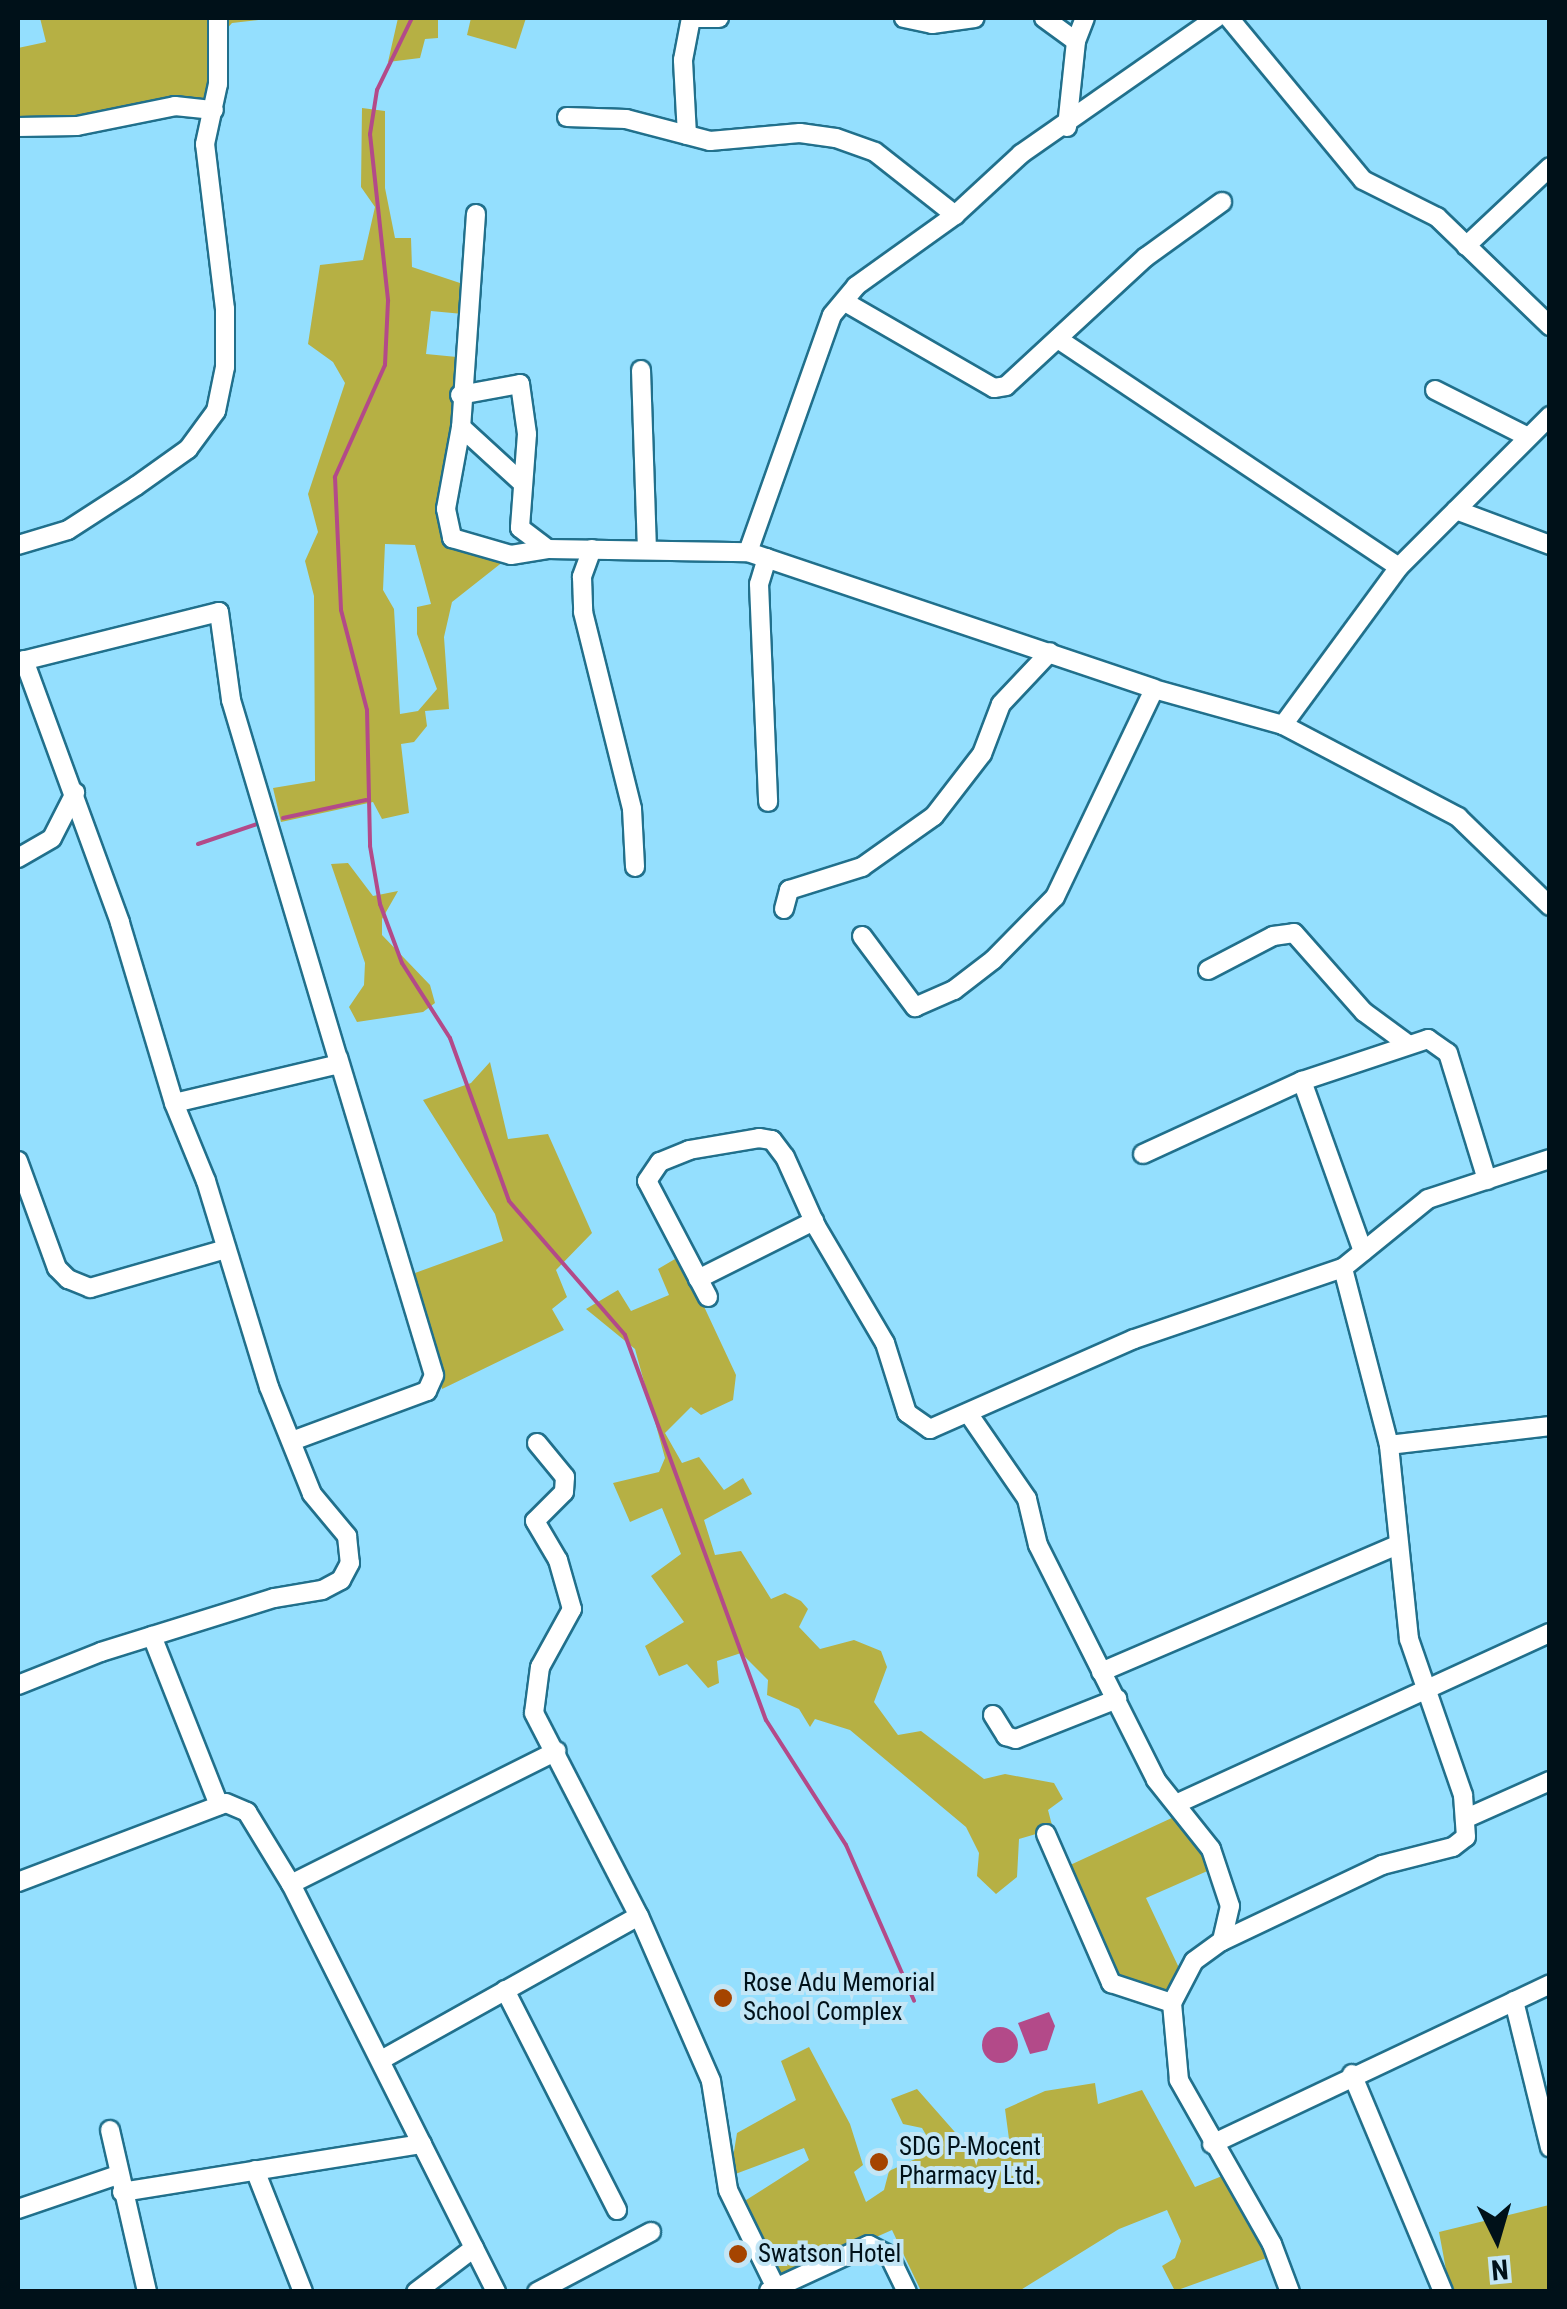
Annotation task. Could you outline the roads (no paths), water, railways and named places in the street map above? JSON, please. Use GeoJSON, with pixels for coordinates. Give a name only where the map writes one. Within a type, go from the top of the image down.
{"type":"FeatureCollection","features":[{"type":"Feature","properties":{"kind":"street"},"geometry":{"type":"LineString","coordinates":[[18,545],[68,530],[136,486],[188,449],[216,410],[225,367],[225,309],[206,144],[214,110],[218,18]]}},
{"type":"Feature","properties":{"kind":"street"},"geometry":{"type":"LineString","coordinates":[[687,136],[683,60],[694,18],[719,18]]}},
{"type":"Feature","properties":{"kind":"street"},"geometry":{"type":"LineString","coordinates":[[904,18],[932,24],[975,18]]}},
{"type":"Feature","properties":{"kind":"street"},"geometry":{"type":"LineString","coordinates":[[1044,18],[1076,41]]}},
{"type":"Feature","properties":{"kind":"street"},"geometry":{"type":"LineString","coordinates":[[1067,127],[1076,41],[1085,18]]}},
{"type":"Feature","properties":{"kind":"street"},"geometry":{"type":"LineString","coordinates":[[748,552],[832,315],[955,215],[1020,154],[1067,127],[1216,18]]}},
{"type":"Feature","properties":{"kind":"street"},"geometry":{"type":"LineString","coordinates":[[1229,18],[1364,180],[1437,217],[1550,326]]}},
{"type":"Feature","properties":{"kind":"street"},"geometry":{"type":"LineString","coordinates":[[18,128],[76,126],[176,106],[214,110]]}},
{"type":"Feature","properties":{"kind":"street"},"geometry":{"type":"LineString","coordinates":[[566,117],[626,119],[687,136],[723,141],[800,133],[836,138],[875,152],[955,215]]}},
{"type":"Feature","properties":{"kind":"street"},"geometry":{"type":"LineString","coordinates":[[1466,246],[1550,166]]}},
{"type":"Feature","properties":{"kind":"street"},"geometry":{"type":"LineString","coordinates":[[845,302],[994,388],[1006,386],[1146,257],[1222,202]]}},
{"type":"Feature","properties":{"kind":"street"},"geometry":{"type":"LineString","coordinates":[[476,214],[460,395],[461,427],[446,509],[452,538],[511,556],[548,549],[592,548],[748,552],[1154,689],[1283,725],[1458,817],[1549,905]]}},
{"type":"Feature","properties":{"kind":"street"},"geometry":{"type":"LineString","coordinates":[[1058,339],[1399,567]]}},
{"type":"Feature","properties":{"kind":"street"},"geometry":{"type":"LineString","coordinates":[[641,370],[647,550]]}},
{"type":"Feature","properties":{"kind":"street"},"geometry":{"type":"LineString","coordinates":[[460,395],[520,384],[527,434],[520,528],[548,549]]}},
{"type":"Feature","properties":{"kind":"street"},"geometry":{"type":"LineString","coordinates":[[1435,390],[1528,437]]}},
{"type":"Feature","properties":{"kind":"street"},"geometry":{"type":"LineString","coordinates":[[1283,725],[1399,567],[1550,416]]}},
{"type":"Feature","properties":{"kind":"street"},"geometry":{"type":"LineString","coordinates":[[461,427],[521,482]]}},
{"type":"Feature","properties":{"kind":"street"},"geometry":{"type":"LineString","coordinates":[[1456,510],[1550,545]]}},
{"type":"Feature","properties":{"kind":"street"},"geometry":{"type":"LineString","coordinates":[[592,548],[582,578],[584,612],[632,809],[636,867]]}},
{"type":"Feature","properties":{"kind":"street"},"geometry":{"type":"LineString","coordinates":[[767,558],[759,584],[768,802]]}},
{"type":"Feature","properties":{"kind":"street"},"geometry":{"type":"LineString","coordinates":[[18,1686],[152,1636],[341,1580],[350,1563],[347,1536],[312,1494],[255,1351],[226,1250],[174,1103],[75,793],[21,661],[218,612],[231,700],[434,1374],[427,1391],[292,1441]]}},
{"type":"Feature","properties":{"kind":"street"},"geometry":{"type":"LineString","coordinates":[[784,909],[789,890],[862,867],[934,816],[964,784],[1001,704],[1050,652]]}},
{"type":"Feature","properties":{"kind":"street"},"geometry":{"type":"LineString","coordinates":[[862,936],[915,1007],[954,990],[994,960],[1054,897],[1154,689]]}},
{"type":"Feature","properties":{"kind":"street"},"geometry":{"type":"LineString","coordinates":[[18,858],[52,838],[68,817],[75,793]]}},
{"type":"Feature","properties":{"kind":"street"},"geometry":{"type":"LineString","coordinates":[[1208,970],[1273,936],[1294,933],[1364,1012],[1406,1043]]}},
{"type":"Feature","properties":{"kind":"street"},"geometry":{"type":"LineString","coordinates":[[1143,1154],[1302,1081],[1406,1043],[1428,1040],[1448,1053],[1487,1180]]}},
{"type":"Feature","properties":{"kind":"street"},"geometry":{"type":"LineString","coordinates":[[174,1103],[335,1065],[338,1058]]}},
{"type":"Feature","properties":{"kind":"street"},"geometry":{"type":"LineString","coordinates":[[1302,1081],[1363,1251]]}},
{"type":"Feature","properties":{"kind":"street"},"geometry":{"type":"LineString","coordinates":[[814,1222],[703,1288],[648,1188],[651,1170],[689,1150],[772,1140],[814,1222],[885,1342],[912,1422],[930,1428],[1134,1339],[1343,1268],[1428,1198],[1550,1159]]}},
{"type":"Feature","properties":{"kind":"street"},"geometry":{"type":"LineString","coordinates":[[18,1160],[57,1268],[68,1280],[90,1288],[226,1250]]}},
{"type":"Feature","properties":{"kind":"street"},"geometry":{"type":"LineString","coordinates":[[1290,2292],[1286,2270],[1178,2080],[1171,2054],[1172,2002],[1194,1961],[1222,1941],[1382,1866],[1453,1848],[1466,1837],[1469,1817],[1424,1694],[1409,1640],[1388,1445],[1343,1268]]}},
{"type":"Feature","properties":{"kind":"street"},"geometry":{"type":"LineString","coordinates":[[968,1413],[1027,1499],[1038,1544],[1156,1780],[1212,1849],[1230,1906],[1222,1941]]}},
{"type":"Feature","properties":{"kind":"street"},"geometry":{"type":"LineString","coordinates":[[1388,1445],[1550,1426]]}},
{"type":"Feature","properties":{"kind":"street"},"geometry":{"type":"LineString","coordinates":[[537,1443],[565,1476],[564,1492],[534,1521],[571,1594],[569,1621],[540,1667],[533,1701],[639,1916],[712,2080],[728,2190],[772,2289],[869,2245],[889,2255],[907,2292]]}},
{"type":"Feature","properties":{"kind":"street"},"geometry":{"type":"LineString","coordinates":[[1101,1672],[1399,1544]]}},
{"type":"Feature","properties":{"kind":"street"},"geometry":{"type":"LineString","coordinates":[[1176,1804],[1424,1694],[1550,1633]]}},
{"type":"Feature","properties":{"kind":"street"},"geometry":{"type":"LineString","coordinates":[[152,1636],[219,1806]]}},
{"type":"Feature","properties":{"kind":"street"},"geometry":{"type":"LineString","coordinates":[[992,1715],[1016,1739],[1117,1700]]}},
{"type":"Feature","properties":{"kind":"street"},"geometry":{"type":"LineString","coordinates":[[291,1884],[558,1751]]}},
{"type":"Feature","properties":{"kind":"street"},"geometry":{"type":"LineString","coordinates":[[1469,1817],[1550,1781]]}},
{"type":"Feature","properties":{"kind":"street"},"geometry":{"type":"LineString","coordinates":[[18,1882],[219,1806],[247,1812],[291,1884],[496,2292]]}},
{"type":"Feature","properties":{"kind":"street"},"geometry":{"type":"LineString","coordinates":[[1046,1834],[1111,1984],[1172,2002]]}},
{"type":"Feature","properties":{"kind":"street"},"geometry":{"type":"LineString","coordinates":[[381,2060],[639,1916]]}},
{"type":"Feature","properties":{"kind":"street"},"geometry":{"type":"LineString","coordinates":[[1212,2144],[1352,2074],[1550,1984]]}},
{"type":"Feature","properties":{"kind":"street"},"geometry":{"type":"LineString","coordinates":[[505,1990],[616,2210]]}},
{"type":"Feature","properties":{"kind":"street"},"geometry":{"type":"LineString","coordinates":[[1514,2001],[1550,2148]]}},
{"type":"Feature","properties":{"kind":"street"},"geometry":{"type":"LineString","coordinates":[[1352,2074],[1443,2292]]}},
{"type":"Feature","properties":{"kind":"street"},"geometry":{"type":"LineString","coordinates":[[110,2130],[148,2292]]}},
{"type":"Feature","properties":{"kind":"street"},"geometry":{"type":"LineString","coordinates":[[18,2209],[120,2184],[255,2170],[422,2144]]}},
{"type":"Feature","properties":{"kind":"street"},"geometry":{"type":"LineString","coordinates":[[255,2170],[303,2292]]}},
{"type":"Feature","properties":{"kind":"street"},"geometry":{"type":"LineString","coordinates":[[536,2292],[651,2232]]}},
{"type":"Feature","properties":{"kind":"street"},"geometry":{"type":"LineString","coordinates":[[416,2292],[474,2248]]}},
{"type":"Feature","properties":{"kind":"waterway"},"geometry":{"type":"LineString","coordinates":[[412,18],[377,90],[370,134],[388,301],[385,365],[335,477],[341,610],[367,710],[370,846],[380,904],[402,963],[450,1038],[509,1201],[625,1335],[766,1720],[846,1845],[914,2001]]}},
{"type":"Feature","properties":{"kind":"waterway"},"geometry":{"type":"LineString","coordinates":[[283,818],[366,800]]}},
{"type":"Feature","properties":{"kind":"waterway"},"geometry":{"type":"LineString","coordinates":[[198,844],[260,823]]}},
{"type":"Feature","properties":{"kind":"place","name":"Rose Adu Memorial School Complex"},"geometry":{"type":"Point","coordinates":[723,1998]}},
{"type":"Feature","properties":{"kind":"place","name":"SDG P-Mocent Pharmacy Ltd."},"geometry":{"type":"Point","coordinates":[879,2162]}},
{"type":"Feature","properties":{"kind":"place","name":"Swatson Hotel"},"geometry":{"type":"Point","coordinates":[738,2254]}}]}
